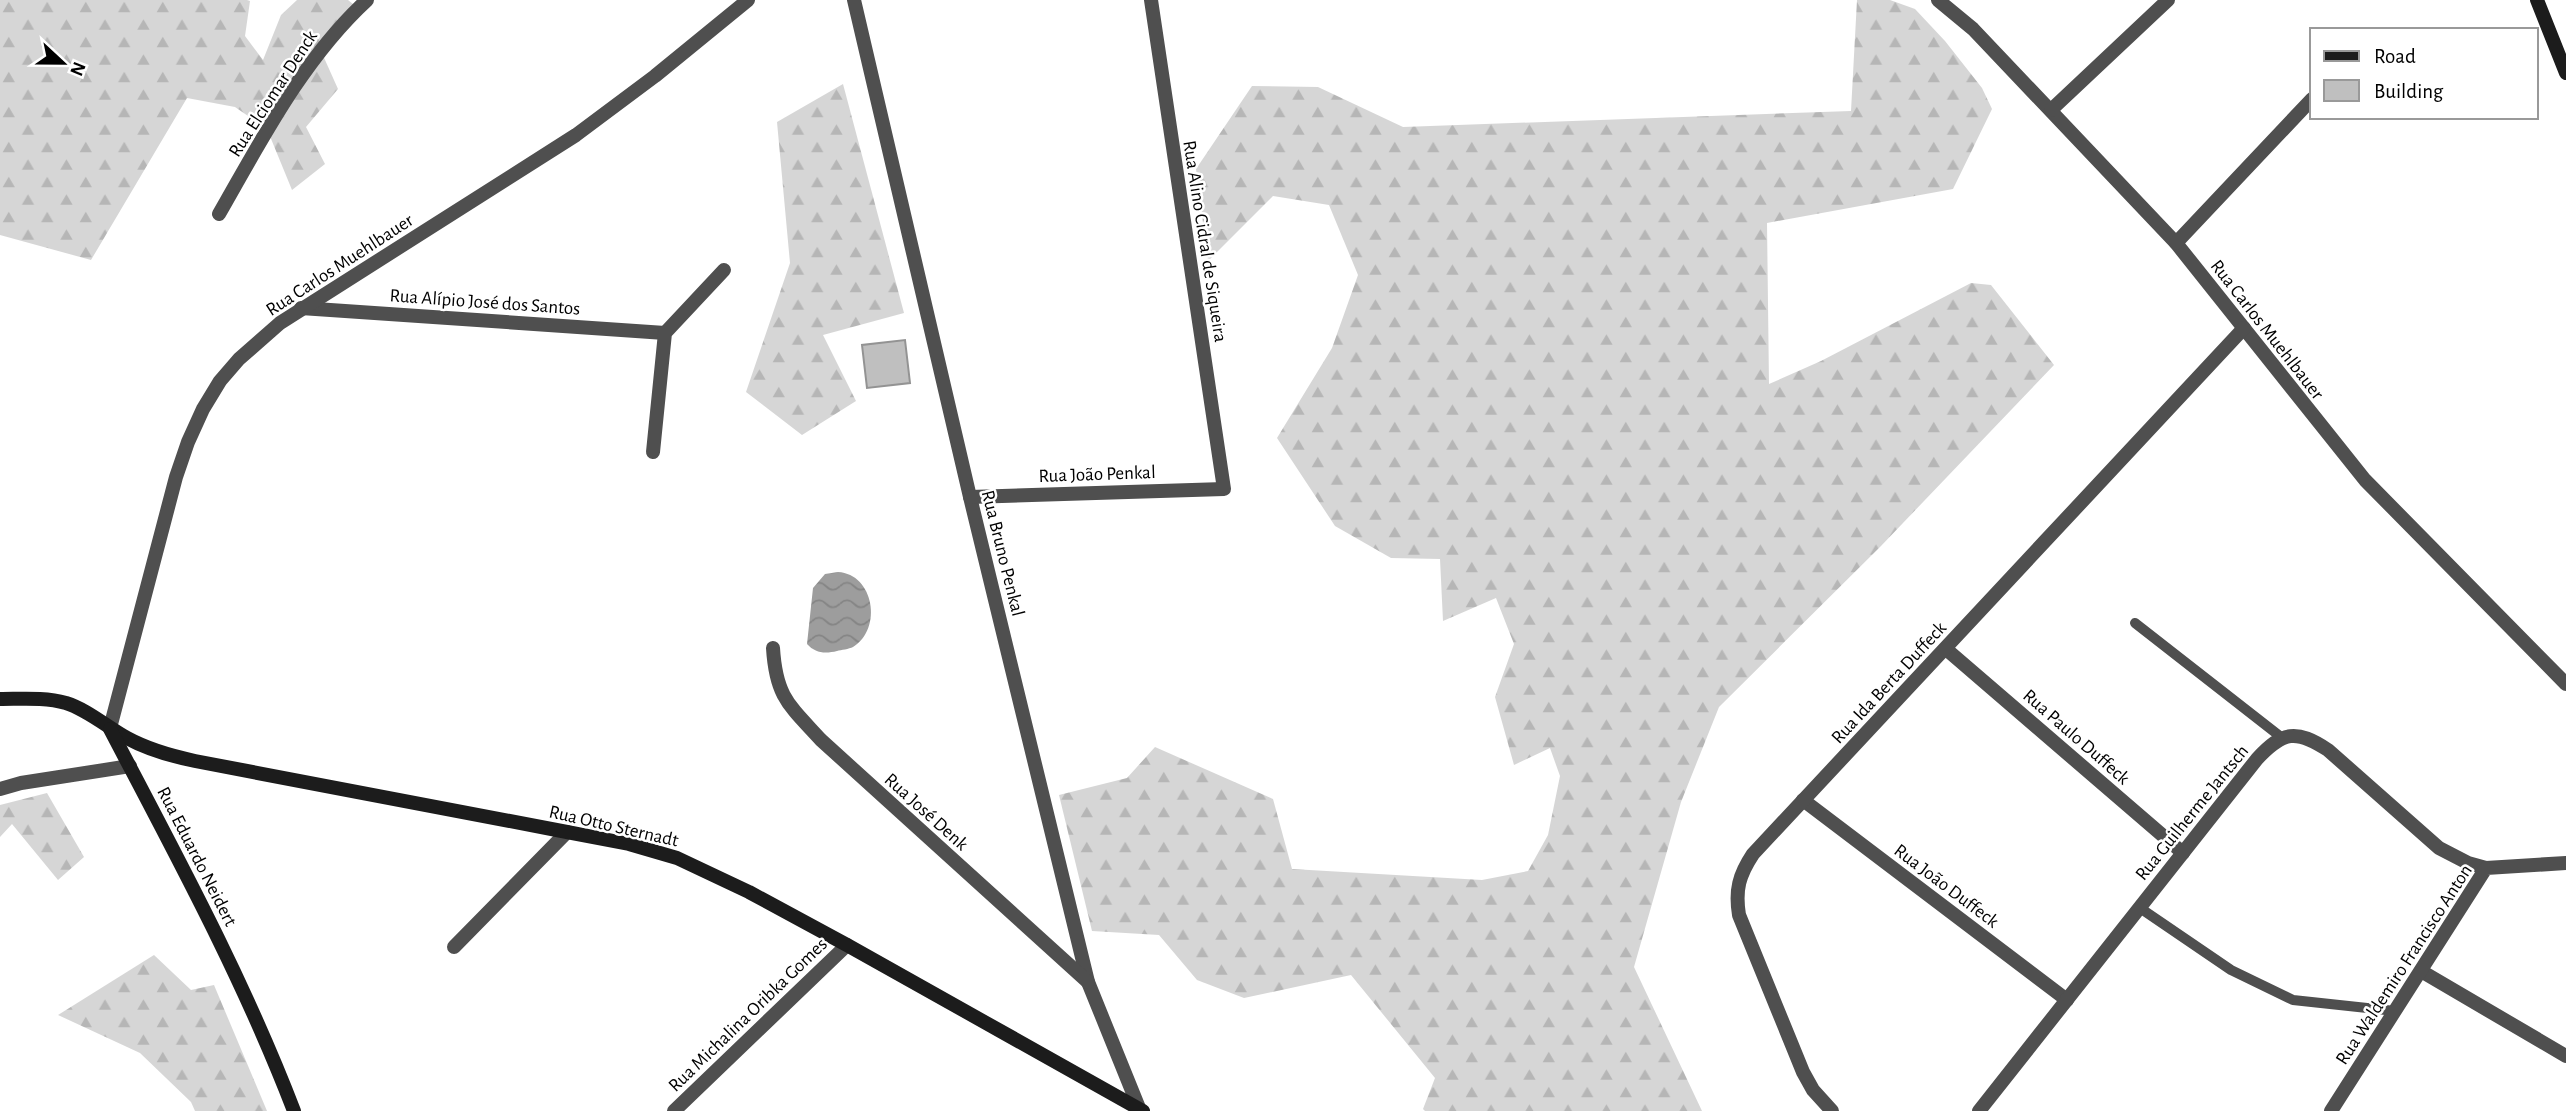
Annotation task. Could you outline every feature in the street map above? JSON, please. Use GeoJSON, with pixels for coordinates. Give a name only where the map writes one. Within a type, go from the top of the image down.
{"type":"FeatureCollection","features":[{"type":"Feature","properties":{"kind":"main road"},"geometry":{"type":"LineString","coordinates":[[2536,0],[2566,73]]}},
{"type":"Feature","properties":{"kind":"main road","name":"Rua Eduardo Neidert"},"geometry":{"type":"LineString","coordinates":[[0,699],[38,699],[64,703],[85,710],[110,728],[253,1008],[294,1111]]}},
{"type":"Feature","properties":{"kind":"main road","name":"Rua Otto Sternadt"},"geometry":{"type":"LineString","coordinates":[[110,728],[148,748],[195,761],[567,832],[654,850],[677,858],[749,892],[847,945],[1141,1110]]}},
{"type":"Feature","properties":{"kind":"street","name":"Rua Elciomar Denck"},"geometry":{"type":"LineString","coordinates":[[219,214],[293,90],[335,33],[367,0]]}},
{"type":"Feature","properties":{"kind":"street","name":"Rua Carlos Muehlbauer"},"geometry":{"type":"LineString","coordinates":[[110,728],[176,477],[203,408],[220,381],[239,359],[301,308],[576,135],[635,92],[748,0]]}},
{"type":"Feature","properties":{"kind":"street","name":"Rua Bruno Penkal"},"geometry":{"type":"LineString","coordinates":[[854,0],[970,497],[1088,982],[1141,1110]]}},
{"type":"Feature","properties":{"kind":"street","name":"Rua Alino Cidral de Siqueira"},"geometry":{"type":"LineString","coordinates":[[1151,0],[1224,489]]}},
{"type":"Feature","properties":{"kind":"street","name":"Rua Carlos Muehlbauer"},"geometry":{"type":"LineString","coordinates":[[1938,0],[1973,29],[2176,243],[2365,480],[2566,684]]}},
{"type":"Feature","properties":{"kind":"street"},"geometry":{"type":"LineString","coordinates":[[2050,110],[2168,0]]}},
{"type":"Feature","properties":{"kind":"street"},"geometry":{"type":"LineString","coordinates":[[2176,243],[2310,101]]}},
{"type":"Feature","properties":{"kind":"street"},"geometry":{"type":"LineString","coordinates":[[653,452],[665,334],[724,270]]}},
{"type":"Feature","properties":{"kind":"street","name":"Rua Alípio José dos Santos"},"geometry":{"type":"LineString","coordinates":[[301,308],[665,334]]}},
{"type":"Feature","properties":{"kind":"street","name":"Rua Ida Berta Duffeck"},"geometry":{"type":"LineString","coordinates":[[1832,1111],[1813,1090],[1803,1072],[1739,915],[1736,897],[1738,880],[1753,854],[2244,328]]}},
{"type":"Feature","properties":{"kind":"street","name":"Rua João Penkal"},"geometry":{"type":"LineString","coordinates":[[970,497],[1224,489]]}},
{"type":"Feature","properties":{"kind":"street","name":"Rua José Denk"},"geometry":{"type":"LineString","coordinates":[[773,648],[775,675],[781,693],[804,721],[845,764],[1088,982]]}},
{"type":"Feature","properties":{"kind":"street","name":"Rua Paulo Duffeck"},"geometry":{"type":"LineString","coordinates":[[1946,649],[2183,853]]}},
{"type":"Feature","properties":{"kind":"street"},"geometry":{"type":"LineString","coordinates":[[2281,737],[2295,735],[2311,739],[2328,750],[2439,848],[2486,869]]}},
{"type":"Feature","properties":{"kind":"street","name":"Rua Guilherme Jantsch"},"geometry":{"type":"LineString","coordinates":[[1979,1111],[2258,759],[2281,737]]}},
{"type":"Feature","properties":{"kind":"street"},"geometry":{"type":"LineString","coordinates":[[0,789],[21,783],[130,766]]}},
{"type":"Feature","properties":{"kind":"street","name":"Rua João Duffeck"},"geometry":{"type":"LineString","coordinates":[[1803,800],[2067,1000]]}},
{"type":"Feature","properties":{"kind":"street"},"geometry":{"type":"LineString","coordinates":[[454,947],[567,832]]}},
{"type":"Feature","properties":{"kind":"street","name":"Rua Waldemiro Francisco Anton"},"geometry":{"type":"LineString","coordinates":[[2331,1111],[2486,869],[2566,863]]}},
{"type":"Feature","properties":{"kind":"street","name":"Rua Michalina Oribka Gomes"},"geometry":{"type":"LineString","coordinates":[[674,1111],[847,945]]}},
{"type":"Feature","properties":{"kind":"street"},"geometry":{"type":"LineString","coordinates":[[2421,971],[2566,1056]]}},
{"type":"Feature","properties":{"kind":"lane"},"geometry":{"type":"LineString","coordinates":[[2135,623],[2281,737]]}},
{"type":"Feature","properties":{"kind":"lane"},"geometry":{"type":"LineString","coordinates":[[2140,908],[2231,970],[2293,1000],[2396,1011]]}},
{"type":"Feature","properties":{"kind":"green space"},"geometry":{"type":"Polygon","coordinates":[[[0,0],[247,0],[250,1],[245,36],[263,60],[281,15],[297,0],[348,0],[358,8],[321,51],[338,89],[306,127],[325,164],[292,190],[267,129],[235,107],[187,98],[91,260],[0,235],[0,0]]]}},
{"type":"Feature","properties":{"kind":"green space"},"geometry":{"type":"Polygon","coordinates":[[[1857,0],[1890,0],[1915,9],[1945,41],[1982,88],[1992,109],[1953,189],[1767,223],[1769,384],[1821,361],[1971,283],[1991,285],[2054,365],[1881,546],[1719,707],[1681,802],[1634,967],[1702,1111],[1425,1111],[1423,1109],[1435,1078],[1351,975],[1244,998],[1197,980],[1159,935],[1092,931],[1059,795],[1127,778],[1155,747],[1273,799],[1292,869],[1482,880],[1528,871],[1548,835],[1560,776],[1550,748],[1514,765],[1495,697],[1514,644],[1496,598],[1443,621],[1440,559],[1391,558],[1335,526],[1277,438],[1332,348],[1358,275],[1329,205],[1273,196],[1208,261],[1196,169],[1252,86],[1318,87],[1403,127],[1851,111],[1857,0]]]}},
{"type":"Feature","properties":{"kind":"green space"},"geometry":{"type":"Polygon","coordinates":[[[843,84],[904,313],[823,335],[856,401],[802,435],[746,392],[790,263],[777,122],[843,84]]]}},
{"type":"Feature","properties":{"kind":"green space"},"geometry":{"type":"Polygon","coordinates":[[[47,793],[84,857],[58,880],[12,824],[0,837],[0,805],[47,793]]]}},
{"type":"Feature","properties":{"kind":"green space"},"geometry":{"type":"Polygon","coordinates":[[[154,955],[191,990],[214,985],[267,1111],[195,1111],[191,1102],[140,1053],[58,1015],[154,955]]]}},
{"type":"Feature","properties":{"kind":"water"},"geometry":{"type":"Polygon","coordinates":[[[838,572],[850,575],[860,582],[870,604],[871,616],[862,639],[853,647],[820,652],[807,644],[813,588],[825,574],[838,572]]]}},
{"type":"Feature","properties":{"kind":"building"},"geometry":{"type":"Polygon","coordinates":[[[905,340],[910,383],[867,388],[862,345],[905,340]]]}}]}
